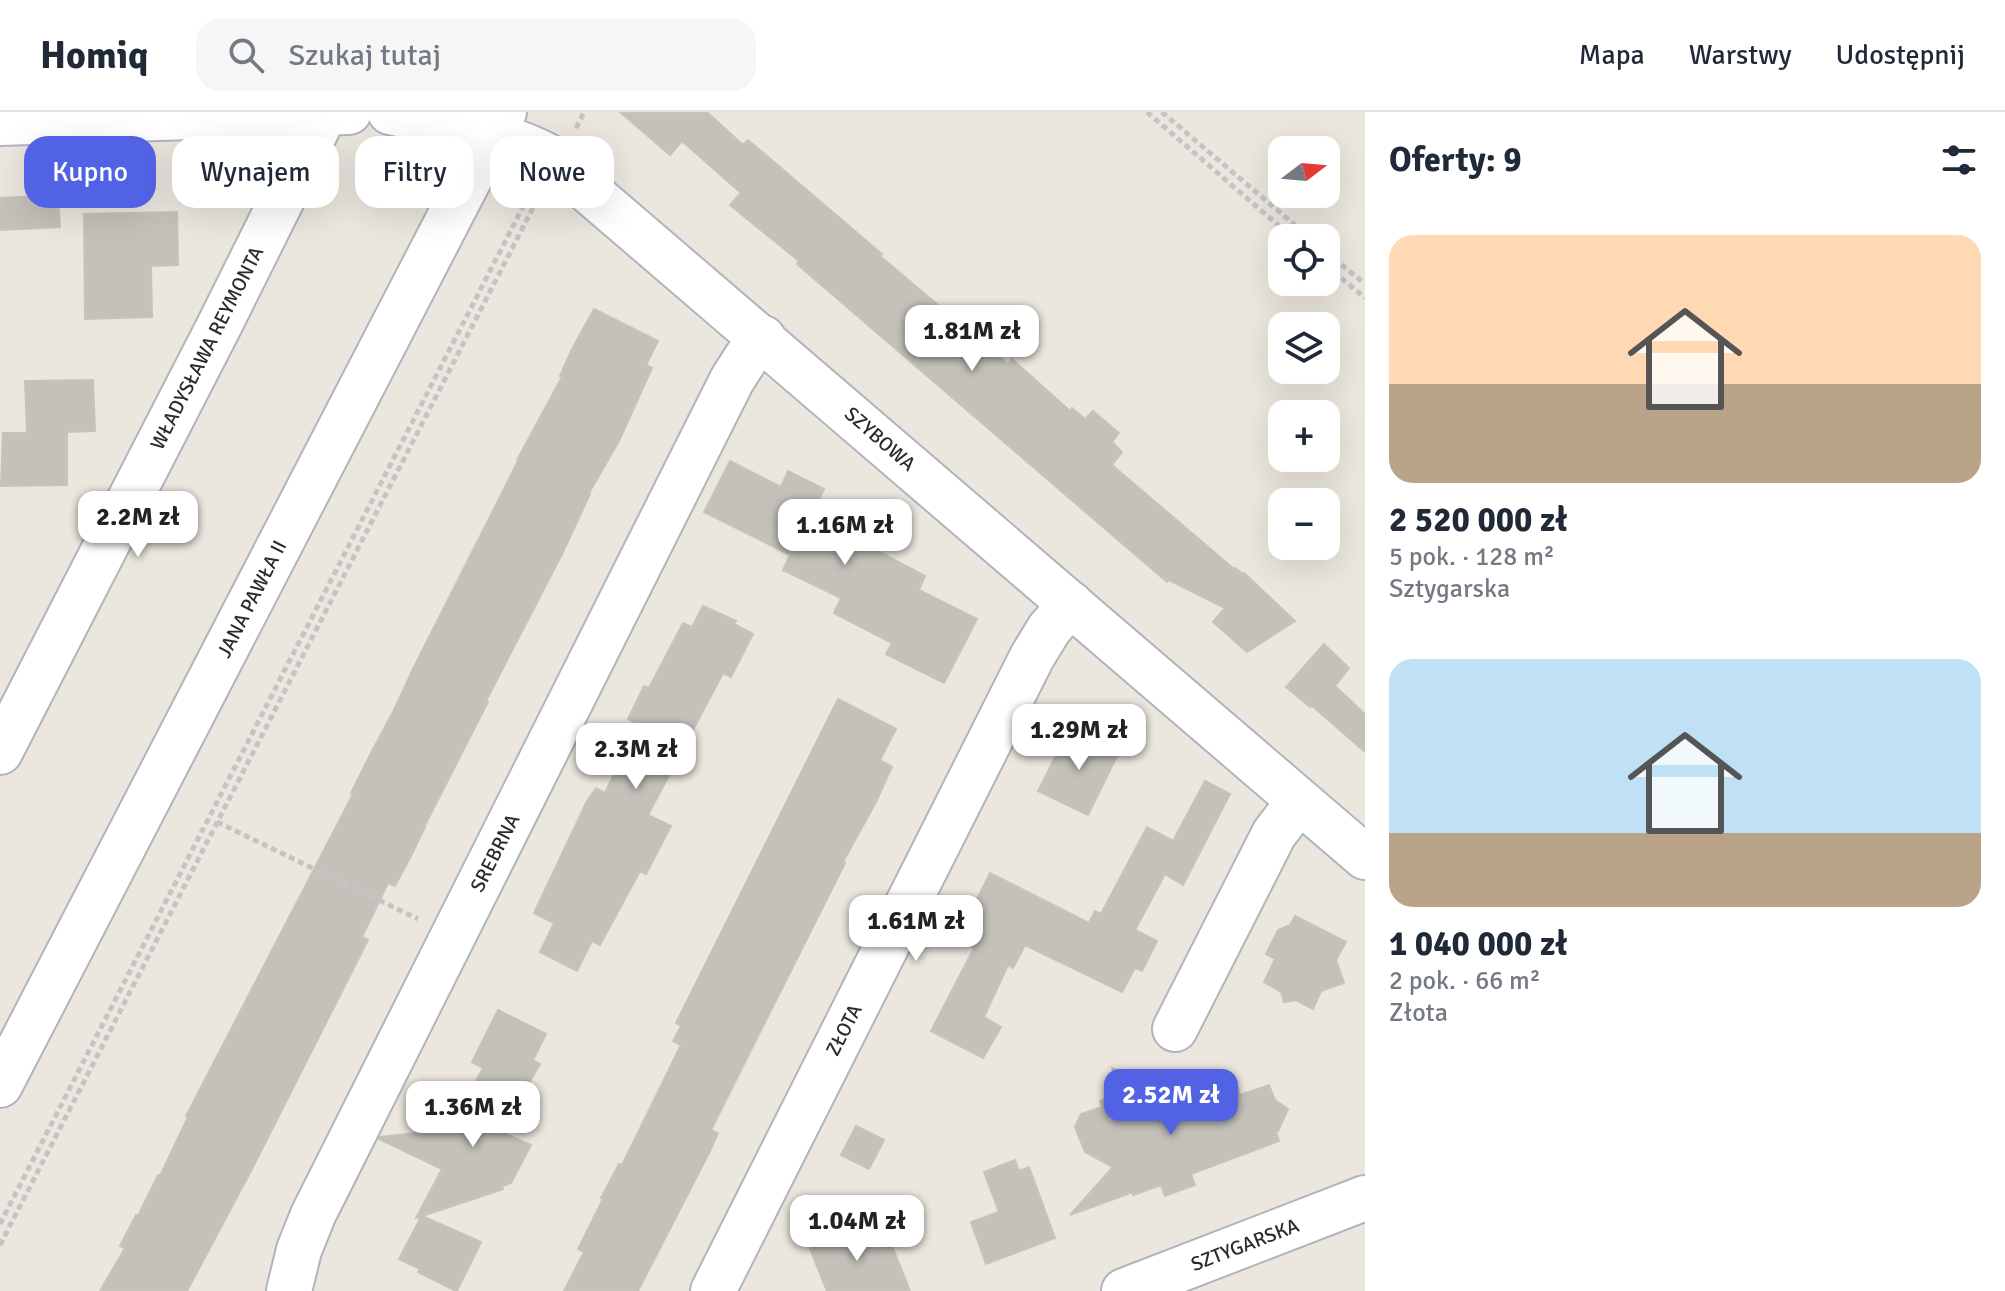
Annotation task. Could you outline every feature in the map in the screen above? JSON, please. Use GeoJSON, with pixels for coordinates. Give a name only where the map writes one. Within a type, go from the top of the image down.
{"type":"FeatureCollection","features":[{"type":"Feature","properties":{"kind":"street"},"geometry":{"type":"LineString","coordinates":[[0,123],[339,112]]}},
{"type":"Feature","properties":{"kind":"street","name":"WŁADYSŁAWA REYMONTA"},"geometry":{"type":"LineString","coordinates":[[0,752],[215,335],[339,112]]}},
{"type":"Feature","properties":{"kind":"street","name":"SZYBOWA"},"geometry":{"type":"LineString","coordinates":[[390,112],[498,124]]}},
{"type":"Feature","properties":{"kind":"street","name":"JANA PAWŁA II"},"geometry":{"type":"LineString","coordinates":[[0,1085],[498,124]]}},
{"type":"Feature","properties":{"kind":"street","name":"SZYBOWA"},"geometry":{"type":"LineString","coordinates":[[610,208],[1365,857]]}},
{"type":"Feature","properties":{"kind":"street","name":"SREBRNA"},"geometry":{"type":"LineString","coordinates":[[289,1291],[310,1222],[732,380],[763,338]]}},
{"type":"Feature","properties":{"kind":"street","name":"ZŁOTA"},"geometry":{"type":"LineString","coordinates":[[713,1291],[1032,657],[1049,629],[1071,604]]}},
{"type":"Feature","properties":{"kind":"street"},"geometry":{"type":"LineString","coordinates":[[1175,1029],[1274,834],[1299,801]]}},
{"type":"Feature","properties":{"kind":"street","name":"SZTYGARSKA"},"geometry":{"type":"LineString","coordinates":[[1146,1287],[1365,1198]]}},
{"type":"Feature","properties":{"kind":"path"},"geometry":{"type":"LineString","coordinates":[[568,136],[584,112]]}},
{"type":"Feature","properties":{"kind":"path"},"geometry":{"type":"LineString","coordinates":[[1147,112],[1277,224]]}},
{"type":"Feature","properties":{"kind":"path"},"geometry":{"type":"LineString","coordinates":[[1162,112],[1294,224]]}},
{"type":"Feature","properties":{"kind":"path"},"geometry":{"type":"LineString","coordinates":[[0,1224],[528,208]]}},
{"type":"Feature","properties":{"kind":"path"},"geometry":{"type":"LineString","coordinates":[[0,1245],[529,208]]}},
{"type":"Feature","properties":{"kind":"path"},"geometry":{"type":"LineString","coordinates":[[1340,263],[1365,284]]}},
{"type":"Feature","properties":{"kind":"path"},"geometry":{"type":"LineString","coordinates":[[1340,277],[1365,298]]}},
{"type":"Feature","properties":{"kind":"path"},"geometry":{"type":"LineString","coordinates":[[217,822],[453,936]]}},
{"type":"Feature","properties":{"kind":"building"},"geometry":{"type":"Polygon","coordinates":[[[620,112],[707,112],[743,145],[748,140],[1008,364],[1012,359],[1070,411],[1072,408],[1085,419],[1093,411],[1119,433],[1112,442],[1122,452],[1112,465],[1234,569],[1244,573],[1295,621],[1247,652],[1213,622],[1225,608],[1169,580],[1167,582],[797,264],[799,261],[730,205],[741,193],[682,141],[670,155],[620,112]]]}},
{"type":"Feature","properties":{"kind":"building"},"geometry":{"type":"Polygon","coordinates":[[[24,197],[24,208],[59,208],[60,227],[0,230],[0,198],[24,197]]]}},
{"type":"Feature","properties":{"kind":"building"},"geometry":{"type":"Polygon","coordinates":[[[177,212],[178,265],[151,266],[152,317],[85,319],[84,214],[177,212]]]}},
{"type":"Feature","properties":{"kind":"building"},"geometry":{"type":"Polygon","coordinates":[[[594,309],[658,341],[646,365],[652,368],[619,441],[589,493],[562,554],[411,856],[395,886],[388,883],[362,937],[368,940],[187,1291],[100,1291],[125,1248],[120,1246],[160,1176],[186,1116],[353,794],[594,309]]]}},
{"type":"Feature","properties":{"kind":"building"},"geometry":{"type":"Polygon","coordinates":[[[93,380],[95,431],[67,432],[67,485],[1,486],[3,433],[27,433],[25,381],[93,380]]]}},
{"type":"Feature","properties":{"kind":"building"},"geometry":{"type":"Polygon","coordinates":[[[730,461],[781,487],[788,471],[824,489],[817,503],[875,532],[868,546],[925,576],[919,590],[977,619],[944,683],[886,654],[892,643],[834,613],[841,598],[783,570],[790,555],[704,512],[730,461]]]}},
{"type":"Feature","properties":{"kind":"building"},"geometry":{"type":"Polygon","coordinates":[[[703,606],[736,621],[734,624],[753,634],[731,677],[723,673],[648,815],[671,826],[646,874],[640,871],[600,945],[592,941],[577,971],[540,952],[554,923],[534,913],[587,801],[596,788],[605,793],[638,724],[628,719],[644,686],[649,688],[683,623],[692,627],[703,606]]]}},
{"type":"Feature","properties":{"kind":"building"},"geometry":{"type":"Polygon","coordinates":[[[1324,644],[1349,668],[1335,686],[1365,714],[1365,752],[1286,687],[1324,644]]]}},
{"type":"Feature","properties":{"kind":"building"},"geometry":{"type":"Polygon","coordinates":[[[838,699],[896,729],[880,760],[892,767],[876,802],[843,862],[711,1130],[718,1133],[710,1151],[638,1291],[564,1291],[584,1252],[578,1249],[601,1198],[619,1164],[622,1165],[681,1045],[673,1041],[681,1026],[676,1023],[838,699]]]}},
{"type":"Feature","properties":{"kind":"building"},"geometry":{"type":"Polygon","coordinates":[[[1070,728],[1119,752],[1088,815],[1038,791],[1070,728]]]}},
{"type":"Feature","properties":{"kind":"building"},"geometry":{"type":"Polygon","coordinates":[[[1205,781],[1230,794],[1183,885],[1165,874],[1135,930],[1157,941],[1142,971],[1135,968],[1122,992],[1025,945],[1013,968],[1008,965],[984,1017],[1001,1027],[983,1058],[931,1031],[974,948],[962,943],[975,918],[969,915],[990,873],[1089,923],[1095,911],[1101,914],[1147,827],[1173,841],[1205,781]]]}},
{"type":"Feature","properties":{"kind":"building"},"geometry":{"type":"Polygon","coordinates":[[[1295,916],[1346,942],[1336,960],[1344,983],[1321,991],[1313,1009],[1296,1000],[1284,1002],[1281,992],[1264,982],[1275,959],[1266,954],[1278,930],[1290,925],[1295,916]]]}},
{"type":"Feature","properties":{"kind":"building"},"geometry":{"type":"Polygon","coordinates":[[[498,1010],[546,1034],[533,1060],[540,1064],[501,1132],[531,1145],[511,1183],[502,1186],[503,1189],[422,1216],[481,1242],[456,1291],[399,1259],[442,1169],[379,1139],[451,1129],[483,1068],[472,1062],[498,1010]]]}},
{"type":"Feature","properties":{"kind":"building"},"geometry":{"type":"Polygon","coordinates":[[[1112,1068],[1152,1087],[1164,1116],[1238,1088],[1240,1095],[1269,1085],[1275,1100],[1288,1109],[1276,1132],[1279,1141],[1191,1174],[1195,1185],[1165,1196],[1161,1185],[1070,1215],[1113,1167],[1085,1152],[1075,1127],[1081,1114],[1102,1107],[1100,1101],[1121,1093],[1112,1068]]]}},
{"type":"Feature","properties":{"kind":"building"},"geometry":{"type":"Polygon","coordinates":[[[856,1126],[884,1140],[869,1169],[841,1155],[856,1126]]]}},
{"type":"Feature","properties":{"kind":"building"},"geometry":{"type":"Polygon","coordinates":[[[1015,1160],[1019,1171],[1029,1167],[1055,1238],[986,1264],[971,1222],[999,1212],[984,1172],[1015,1160]]]}},
{"type":"Feature","properties":{"kind":"building"},"geometry":{"type":"Polygon","coordinates":[[[836,1226],[864,1229],[872,1249],[890,1241],[910,1291],[827,1291],[810,1249],[836,1226]]]}}]}
